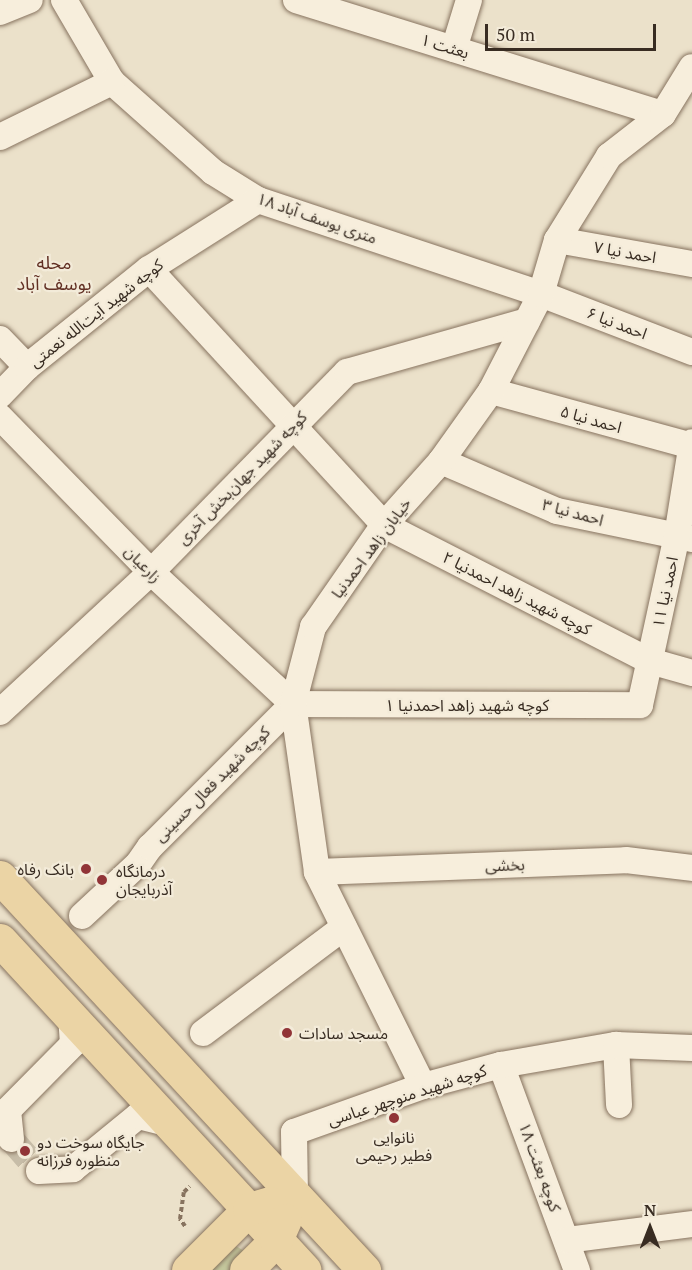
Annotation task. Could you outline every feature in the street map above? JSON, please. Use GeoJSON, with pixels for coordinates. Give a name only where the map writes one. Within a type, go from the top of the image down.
{"type":"FeatureCollection","features":[{"type":"Feature","properties":{"kind":"main road"},"geometry":{"type":"LineString","coordinates":[[0,877],[364,1270]]}},
{"type":"Feature","properties":{"kind":"main road"},"geometry":{"type":"LineString","coordinates":[[0,940],[304,1270]]}},
{"type":"Feature","properties":{"kind":"main road"},"geometry":{"type":"LineString","coordinates":[[188,1270],[249,1209],[295,1196]]}},
{"type":"Feature","properties":{"kind":"main road"},"geometry":{"type":"LineString","coordinates":[[246,1270],[276,1240],[295,1196]]}},
{"type":"Feature","properties":{"kind":"street"},"geometry":{"type":"LineString","coordinates":[[0,12],[30,0]]}},
{"type":"Feature","properties":{"kind":"street","name":"۱۸ متری یوسف آباد"},"geometry":{"type":"LineString","coordinates":[[64,0],[112,82],[213,172],[258,200],[541,294]]}},
{"type":"Feature","properties":{"kind":"street","name":"بعثت ۱"},"geometry":{"type":"LineString","coordinates":[[296,0],[663,114]]}},
{"type":"Feature","properties":{"kind":"street"},"geometry":{"type":"LineString","coordinates":[[454,49],[469,0]]}},
{"type":"Feature","properties":{"kind":"street","name":"خیابان زاهد احمدنیا"},"geometry":{"type":"LineString","coordinates":[[423,1086],[317,872],[293,704],[313,627],[384,525],[441,461],[491,391],[541,294],[557,240],[609,156],[663,114],[692,67]]}},
{"type":"Feature","properties":{"kind":"street"},"geometry":{"type":"LineString","coordinates":[[0,137],[112,82]]}},
{"type":"Feature","properties":{"kind":"street","name":"کوچه شهید آیت‌الله نعمتی"},"geometry":{"type":"LineString","coordinates":[[0,395],[27,367],[149,269],[258,200]]}},
{"type":"Feature","properties":{"kind":"street","name":"احمد نیا ۷"},"geometry":{"type":"LineString","coordinates":[[557,240],[692,264]]}},
{"type":"Feature","properties":{"kind":"street"},"geometry":{"type":"LineString","coordinates":[[149,269],[384,525]]}},
{"type":"Feature","properties":{"kind":"street","name":"احمد نیا ۶"},"geometry":{"type":"LineString","coordinates":[[541,294],[692,352]]}},
{"type":"Feature","properties":{"kind":"street","name":"کوچه شهید جهان‌بخش آخری"},"geometry":{"type":"LineString","coordinates":[[0,712],[151,572],[347,372],[527,321]]}},
{"type":"Feature","properties":{"kind":"street"},"geometry":{"type":"LineString","coordinates":[[0,339],[27,367]]}},
{"type":"Feature","properties":{"kind":"street","name":"احمد نیا ۵"},"geometry":{"type":"LineString","coordinates":[[491,391],[692,445]]}},
{"type":"Feature","properties":{"kind":"street","name":"زارعیان"},"geometry":{"type":"LineString","coordinates":[[0,417],[151,572],[293,704]]}},
{"type":"Feature","properties":{"kind":"street","name":"احمد نیا ۱۱"},"geometry":{"type":"LineString","coordinates":[[640,705],[685,538],[692,445]]}},
{"type":"Feature","properties":{"kind":"street","name":"احمد نیا ۳"},"geometry":{"type":"LineString","coordinates":[[441,461],[557,512],[685,538]]}},
{"type":"Feature","properties":{"kind":"street","name":"کوچه شهید زاهد احمدنیا ۲"},"geometry":{"type":"LineString","coordinates":[[384,525],[650,661],[692,673]]}},
{"type":"Feature","properties":{"kind":"street","name":"کوچه شهید زاهد احمدنیا ۱"},"geometry":{"type":"LineString","coordinates":[[293,704],[640,705]]}},
{"type":"Feature","properties":{"kind":"street","name":"کوچه شهید فعال حسینی"},"geometry":{"type":"LineString","coordinates":[[82,916],[128,874],[150,847],[293,704]]}},
{"type":"Feature","properties":{"kind":"street","name":"بخشی"},"geometry":{"type":"LineString","coordinates":[[317,872],[626,860],[692,868]]}},
{"type":"Feature","properties":{"kind":"street"},"geometry":{"type":"LineString","coordinates":[[203,1032],[344,927]]}},
{"type":"Feature","properties":{"kind":"street"},"geometry":{"type":"LineString","coordinates":[[10,1139],[8,1110],[73,1044],[71,1016]]}},
{"type":"Feature","properties":{"kind":"street"},"geometry":{"type":"LineString","coordinates":[[616,1045],[619,1106]]}},
{"type":"Feature","properties":{"kind":"street","name":"کوچه شهید منوچهر عباسی"},"geometry":{"type":"LineString","coordinates":[[295,1196],[294,1132],[423,1086],[501,1065],[616,1045],[692,1048]]}},
{"type":"Feature","properties":{"kind":"street","name":"کوچه بعثت ۱۸"},"geometry":{"type":"LineString","coordinates":[[501,1065],[577,1270]]}},
{"type":"Feature","properties":{"kind":"street"},"geometry":{"type":"LineString","coordinates":[[39,1171],[73,1169],[138,1116],[171,1124]]}},
{"type":"Feature","properties":{"kind":"street"},"geometry":{"type":"LineString","coordinates":[[567,1240],[692,1224]]}},
{"type":"Feature","properties":{"kind":"path"},"geometry":{"type":"LineString","coordinates":[[185,1226],[180,1219],[184,1192],[191,1185]]}},
{"type":"Feature","properties":{"kind":"green space"},"geometry":{"type":"Polygon","coordinates":[[[236,1246],[244,1251],[231,1270],[208,1270],[236,1246]]]}},
{"type":"Feature","properties":{"kind":"tunnel"},"geometry":{"type":"LineString","coordinates":[[11,1139],[39,1171]]}},
{"type":"Feature","properties":{"kind":"place","name":"بانک رفاه"},"geometry":{"type":"Point","coordinates":[86,869]}},
{"type":"Feature","properties":{"kind":"place","name":"درمانگاه آذربایجان"},"geometry":{"type":"Point","coordinates":[102,880]}},
{"type":"Feature","properties":{"kind":"place","name":"مسجد سادات"},"geometry":{"type":"Point","coordinates":[287,1033]}},
{"type":"Feature","properties":{"kind":"place","name":"نانوایی فطیر رحیمی"},"geometry":{"type":"Point","coordinates":[394,1118]}},
{"type":"Feature","properties":{"kind":"place","name":"جایگاه سوخت دو منظوره فرزانه"},"geometry":{"type":"Point","coordinates":[25,1151]}},
{"type":"Feature","properties":{"kind":"district","name":"محله یوسف آباد"},"geometry":{"type":"Point","coordinates":[54,273]}}]}
